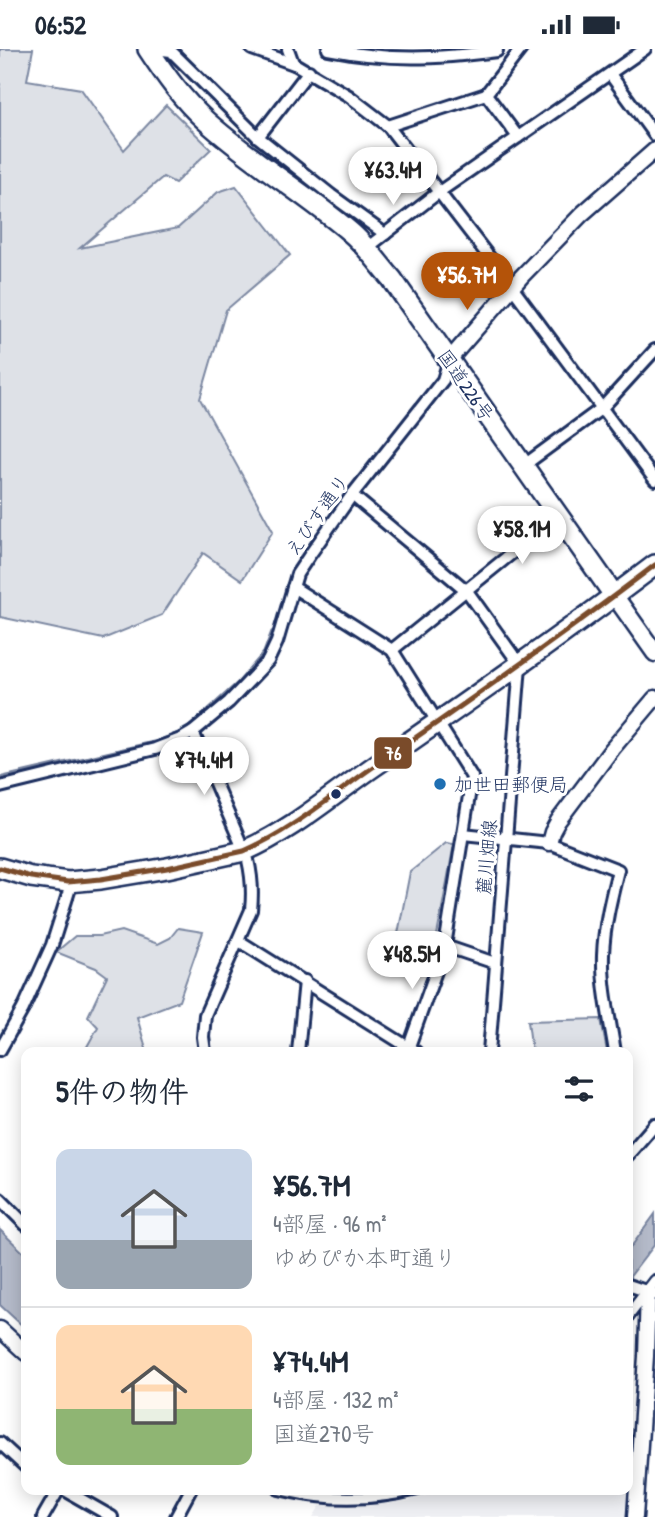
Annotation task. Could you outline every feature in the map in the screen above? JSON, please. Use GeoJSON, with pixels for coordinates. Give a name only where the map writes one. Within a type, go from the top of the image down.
{"type":"FeatureCollection","features":[{"type":"Feature","properties":{"kind":"highway","name":"国道226号"},"geometry":{"type":"LineString","coordinates":[[148,49],[184,99],[205,120],[349,231],[367,248],[392,279],[614,595]]}},
{"type":"Feature","properties":{"kind":"highway"},"geometry":{"type":"LineString","coordinates":[[0,868],[31,877],[68,881],[101,879],[167,868],[244,851],[255,846],[292,825],[438,723],[655,565]]}},
{"type":"Feature","properties":{"kind":"main road"},"geometry":{"type":"LineString","coordinates":[[614,595],[655,653]]}},
{"type":"Feature","properties":{"kind":"street"},"geometry":{"type":"LineString","coordinates":[[154,49],[172,50],[258,137],[385,234]]}},
{"type":"Feature","properties":{"kind":"street"},"geometry":{"type":"LineString","coordinates":[[252,49],[309,71],[388,126],[655,480]]}},
{"type":"Feature","properties":{"kind":"street"},"geometry":{"type":"LineString","coordinates":[[288,49],[295,64]]}},
{"type":"Feature","properties":{"kind":"street"},"geometry":{"type":"LineString","coordinates":[[328,49],[373,57],[425,58],[497,50],[503,71]]}},
{"type":"Feature","properties":{"kind":"street"},"geometry":{"type":"LineString","coordinates":[[388,126],[486,93],[521,49]]}},
{"type":"Feature","properties":{"kind":"street"},"geometry":{"type":"LineString","coordinates":[[367,248],[439,192],[645,49]]}},
{"type":"Feature","properties":{"kind":"street"},"geometry":{"type":"LineString","coordinates":[[258,137],[309,71]]}},
{"type":"Feature","properties":{"kind":"street"},"geometry":{"type":"LineString","coordinates":[[610,74],[655,136]]}},
{"type":"Feature","properties":{"kind":"street"},"geometry":{"type":"LineString","coordinates":[[486,93],[518,137]]}},
{"type":"Feature","properties":{"kind":"street"},"geometry":{"type":"LineString","coordinates":[[449,360],[512,287],[582,213],[655,150]]}},
{"type":"Feature","properties":{"kind":"street"},"geometry":{"type":"LineString","coordinates":[[523,466],[602,408],[653,358]]}},
{"type":"Feature","properties":{"kind":"street","name":"えびす通り"},"geometry":{"type":"LineString","coordinates":[[0,787],[155,749],[193,732],[229,702],[268,661],[277,642],[297,574],[352,495],[443,380],[449,360]]}},
{"type":"Feature","properties":{"kind":"street"},"geometry":{"type":"LineString","coordinates":[[352,495],[467,591],[520,665]]}},
{"type":"Feature","properties":{"kind":"street"},"geometry":{"type":"LineString","coordinates":[[392,650],[558,516]]}},
{"type":"Feature","properties":{"kind":"street"},"geometry":{"type":"LineString","coordinates":[[293,587],[392,650],[472,777],[445,946],[411,1047]]}},
{"type":"Feature","properties":{"kind":"street","name":"麓川畑線"},"geometry":{"type":"LineString","coordinates":[[489,1047],[520,665]]}},
{"type":"Feature","properties":{"kind":"street"},"geometry":{"type":"LineString","coordinates":[[549,843],[558,821],[612,749],[655,698]]}},
{"type":"Feature","properties":{"kind":"street"},"geometry":{"type":"LineString","coordinates":[[193,732],[244,851],[253,891],[251,909],[239,941],[205,1015],[204,1047]]}},
{"type":"Feature","properties":{"kind":"street"},"geometry":{"type":"LineString","coordinates":[[463,834],[549,843],[618,870],[607,913],[603,955],[604,982],[614,1047]]}},
{"type":"Feature","properties":{"kind":"street"},"geometry":{"type":"LineString","coordinates":[[0,1050],[23,1009],[52,945],[69,891],[68,881]]}},
{"type":"Feature","properties":{"kind":"street"},"geometry":{"type":"LineString","coordinates":[[239,941],[405,1047]]}},
{"type":"Feature","properties":{"kind":"street"},"geometry":{"type":"LineString","coordinates":[[445,946],[495,963]]}},
{"type":"Feature","properties":{"kind":"street"},"geometry":{"type":"LineString","coordinates":[[298,1047],[304,981]]}},
{"type":"Feature","properties":{"kind":"street"},"geometry":{"type":"LineString","coordinates":[[633,1150],[655,1124]]}},
{"type":"Feature","properties":{"kind":"street"},"geometry":{"type":"LineString","coordinates":[[0,1199],[21,1220]]}},
{"type":"Feature","properties":{"kind":"street"},"geometry":{"type":"LineString","coordinates":[[633,1310],[650,1288]]}},
{"type":"Feature","properties":{"kind":"street"},"geometry":{"type":"LineString","coordinates":[[635,1517],[634,1435],[648,1414],[646,1356],[650,1288]]}},
{"type":"Feature","properties":{"kind":"street"},"geometry":{"type":"LineString","coordinates":[[0,1329],[21,1348]]}},
{"type":"Feature","properties":{"kind":"street"},"geometry":{"type":"LineString","coordinates":[[0,1443],[21,1462]]}},
{"type":"Feature","properties":{"kind":"street"},"geometry":{"type":"LineString","coordinates":[[43,1517],[57,1495]]}},
{"type":"Feature","properties":{"kind":"street"},"geometry":{"type":"LineString","coordinates":[[72,1495],[112,1517]]}},
{"type":"Feature","properties":{"kind":"street"},"geometry":{"type":"LineString","coordinates":[[176,1517],[188,1495]]}},
{"type":"Feature","properties":{"kind":"street"},"geometry":{"type":"LineString","coordinates":[[313,1495],[385,1495]]}},
{"type":"Feature","properties":{"kind":"shaded area"},"geometry":{"type":"Polygon","coordinates":[[[0,49],[33,49],[27,80],[81,89],[124,150],[166,105],[211,149],[175,183],[163,177],[80,248],[178,228],[218,192],[236,186],[290,255],[226,310],[200,399],[273,531],[242,580],[203,553],[162,615],[103,639],[0,617],[0,49]]]}},
{"type":"Feature","properties":{"kind":"shaded area"},"geometry":{"type":"Polygon","coordinates":[[[446,843],[454,844],[432,962],[396,944],[410,872],[446,843]]]}},
{"type":"Feature","properties":{"kind":"shaded area"},"geometry":{"type":"Polygon","coordinates":[[[178,928],[203,932],[179,1001],[137,1017],[146,1047],[87,1047],[98,1027],[88,1016],[107,976],[96,968],[56,952],[75,936],[99,936],[121,931],[158,944],[170,938],[178,928]]]}},
{"type":"Feature","properties":{"kind":"shaded area"},"geometry":{"type":"Polygon","coordinates":[[[601,1019],[606,1047],[531,1047],[528,1021],[601,1019]]]}},
{"type":"Feature","properties":{"kind":"shaded area"},"geometry":{"type":"Polygon","coordinates":[[[429,1495],[629,1495],[628,1517],[313,1517],[320,1506],[369,1506],[429,1495]]]}},
{"type":"Feature","properties":{"kind":"water"},"geometry":{"type":"Polygon","coordinates":[[[655,1214],[655,1244],[633,1273],[633,1244],[655,1214]]]}},
{"type":"Feature","properties":{"kind":"water"},"geometry":{"type":"Polygon","coordinates":[[[0,1230],[21,1250],[21,1324],[0,1305],[0,1230]]]}},
{"type":"Feature","properties":{"kind":"waterway"},"geometry":{"type":"LineString","coordinates":[[298,583],[340,611]]}},
{"type":"Feature","properties":{"kind":"waterway"},"geometry":{"type":"LineString","coordinates":[[0,778],[159,741],[185,731],[239,682],[264,653],[272,632]]}},
{"type":"Feature","properties":{"kind":"transit line","name":"76"},"geometry":{"type":"LineString","coordinates":[[0,868],[31,877],[68,882],[167,868],[244,851],[278,834],[310,812],[480,693],[655,565]]}},
{"type":"Feature","properties":{"kind":"place","name":"加世田郵便局"},"geometry":{"type":"Point","coordinates":[440,784]}}]}
